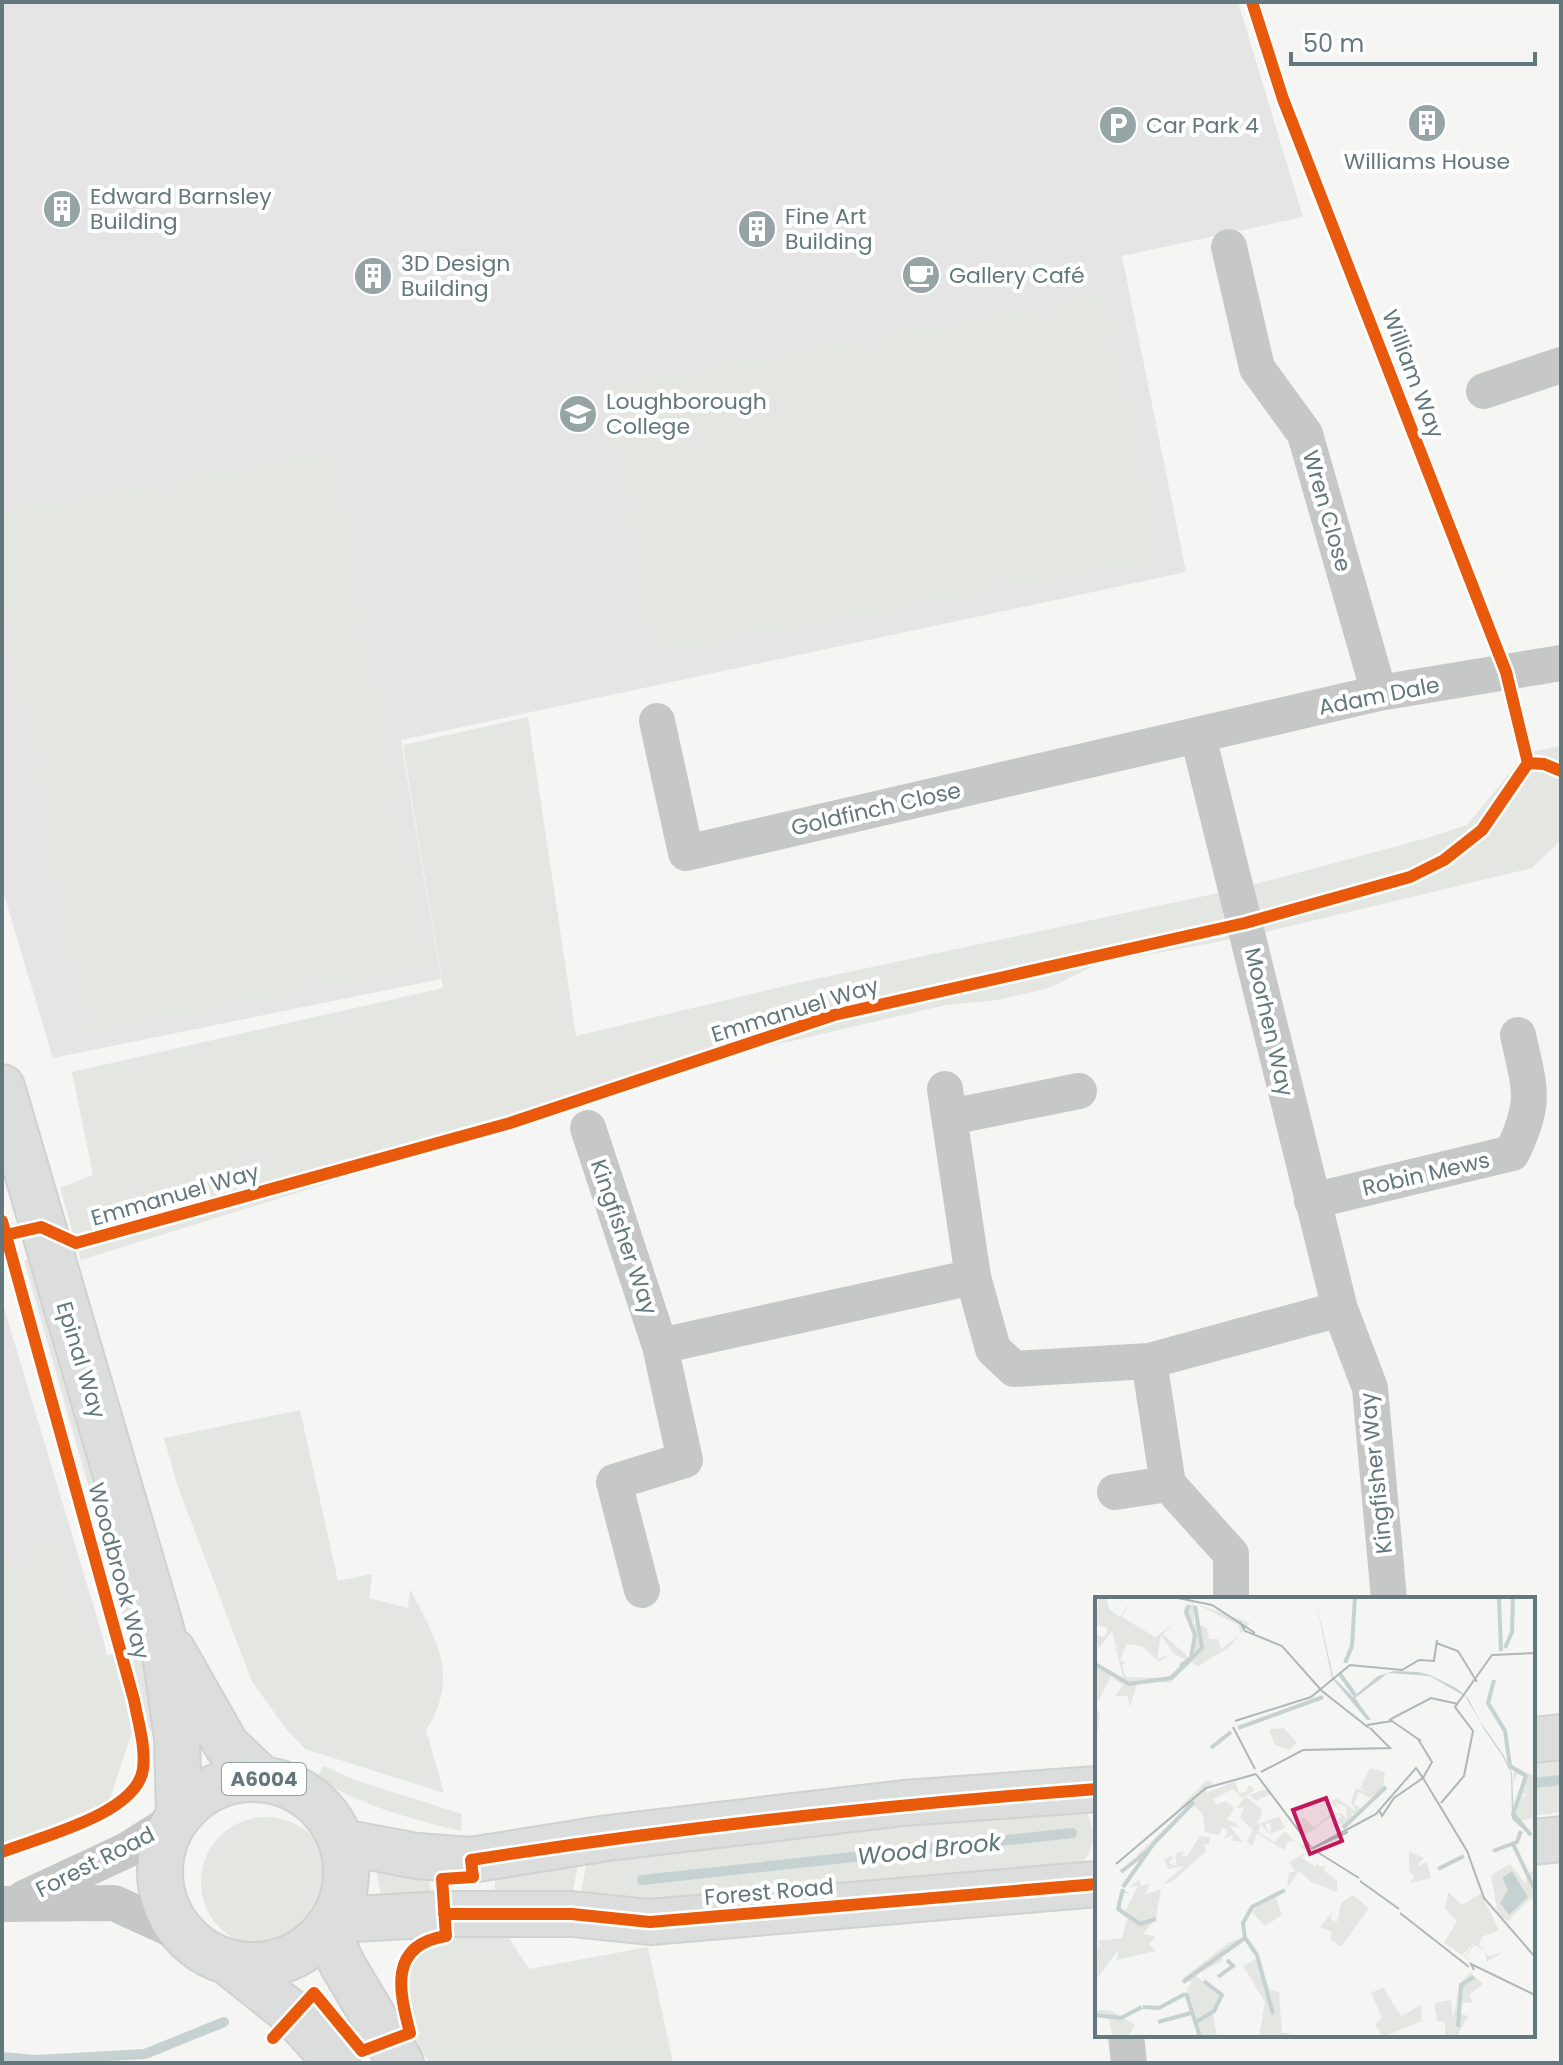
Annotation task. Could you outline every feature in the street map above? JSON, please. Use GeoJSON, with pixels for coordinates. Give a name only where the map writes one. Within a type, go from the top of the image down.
{"type":"FeatureCollection","features":[{"type":"Feature","properties":{"kind":"main road","name":"Epinal Way"},"geometry":{"type":"LineString","coordinates":[[2,1087],[162,1632],[177,1738],[176,1817]]}},
{"type":"Feature","properties":{"kind":"main road","name":"Epinal Way"},"geometry":{"type":"LineString","coordinates":[[162,1632],[227,1746],[261,1778]]}},
{"type":"Feature","properties":{"kind":"main road"},"geometry":{"type":"LineString","coordinates":[[1535,1740],[1561,1737]]}},
{"type":"Feature","properties":{"kind":"main road","name":"A6004"},"geometry":{"type":"LineString","coordinates":[[244,1778],[261,1778],[293,1787],[321,1806],[342,1842],[347,1878],[331,1926],[315,1944],[284,1961],[250,1967],[229,1963],[199,1950],[182,1934],[166,1910],[159,1877],[161,1849],[176,1817],[205,1791],[244,1778]]}},
{"type":"Feature","properties":{"kind":"main road"},"geometry":{"type":"LineString","coordinates":[[342,1842],[417,1856],[471,1860],[608,1838],[904,1803],[1095,1789]]}},
{"type":"Feature","properties":{"kind":"main road"},"geometry":{"type":"LineString","coordinates":[[1535,1842],[1561,1839]]}},
{"type":"Feature","properties":{"kind":"main road","name":"Forest Road"},"geometry":{"type":"LineString","coordinates":[[331,1926],[541,1914],[650,1922],[1095,1884]]}},
{"type":"Feature","properties":{"kind":"main road"},"geometry":{"type":"LineString","coordinates":[[331,1926],[342,1964],[401,2063]]}},
{"type":"Feature","properties":{"kind":"main road","name":"A6004"},"geometry":{"type":"LineString","coordinates":[[229,1963],[294,2015],[337,2063]]}},
{"type":"Feature","properties":{"kind":"street","name":"Wren Close"},"geometry":{"type":"LineString","coordinates":[[1229,247],[1257,368],[1305,434],[1379,693]]}},
{"type":"Feature","properties":{"kind":"street"},"geometry":{"type":"LineString","coordinates":[[1484,391],[1561,365]]}},
{"type":"Feature","properties":{"kind":"street","name":"Adam Dale"},"geometry":{"type":"LineString","coordinates":[[1198,736],[1379,693],[1561,663]]}},
{"type":"Feature","properties":{"kind":"street","name":"Goldfinch Close"},"geometry":{"type":"LineString","coordinates":[[657,721],[686,853],[1198,736]]}},
{"type":"Feature","properties":{"kind":"street","name":"Moorhen Way"},"geometry":{"type":"LineString","coordinates":[[1198,736],[1340,1309]]}},
{"type":"Feature","properties":{"kind":"street","name":"Robin Mews"},"geometry":{"type":"LineString","coordinates":[[1312,1201],[1512,1153],[1528,1119],[1532,1094],[1518,1035]]}},
{"type":"Feature","properties":{"kind":"street"},"geometry":{"type":"LineString","coordinates":[[1079,1091],[947,1103],[973,1277],[993,1349],[1014,1369],[1149,1361],[1340,1309]]}},
{"type":"Feature","properties":{"kind":"street","name":"Kingfisher Way"},"geometry":{"type":"LineString","coordinates":[[588,1128],[660,1346],[685,1460],[614,1482],[642,1590]]}},
{"type":"Feature","properties":{"kind":"street"},"geometry":{"type":"LineString","coordinates":[[660,1346],[973,1277]]}},
{"type":"Feature","properties":{"kind":"street","name":"Kingfisher Way"},"geometry":{"type":"LineString","coordinates":[[1340,1309],[1370,1388],[1389,1597]]}},
{"type":"Feature","properties":{"kind":"street"},"geometry":{"type":"LineString","coordinates":[[1149,1361],[1168,1484],[1231,1554],[1231,1592]]}},
{"type":"Feature","properties":{"kind":"street"},"geometry":{"type":"LineString","coordinates":[[1115,1492],[1168,1484]]}},
{"type":"Feature","properties":{"kind":"street","name":"Forest Road"},"geometry":{"type":"LineString","coordinates":[[9,1903],[127,1850],[176,1817]]}},
{"type":"Feature","properties":{"kind":"street","name":"Forest Road"},"geometry":{"type":"LineString","coordinates":[[9,1903],[114,1903],[182,1934]]}},
{"type":"Feature","properties":{"kind":"street"},"geometry":{"type":"LineString","coordinates":[[1126,2037],[1129,2063]]}},
{"type":"Feature","properties":{"kind":"shaded area","name":"Loughborough College"},"geometry":{"type":"Polygon","coordinates":[[[2,2],[1238,2],[1303,217],[1122,256],[1186,572],[401,740],[441,979],[53,1058],[2,888],[2,2]]]}},
{"type":"Feature","properties":{"kind":"shaded area"},"geometry":{"type":"Polygon","coordinates":[[[1108,294],[1158,560],[653,654],[604,387],[1108,294]]]}},
{"type":"Feature","properties":{"kind":"shaded area"},"geometry":{"type":"Polygon","coordinates":[[[332,451],[428,968],[84,1032],[2,591],[2,512],[332,451]]]}},
{"type":"Feature","properties":{"kind":"shaded area"},"geometry":{"type":"Polygon","coordinates":[[[528,717],[576,1036],[797,983],[1237,889],[1427,838],[1467,825],[1526,753],[1561,746],[1561,840],[1532,868],[1249,936],[1098,964],[1049,988],[998,1000],[946,1005],[762,1048],[81,1260],[60,1188],[93,1175],[72,1072],[443,988],[403,745],[528,717]]]}},
{"type":"Feature","properties":{"kind":"shaded area"},"geometry":{"type":"Polygon","coordinates":[[[36,1257],[161,1729],[150,1731],[104,1541],[24,1260],[36,1257]]]}},
{"type":"Feature","properties":{"kind":"shaded area"},"geometry":{"type":"Polygon","coordinates":[[[2,1301],[103,1638],[112,1680],[2,1768],[2,1301]]]}},
{"type":"Feature","properties":{"kind":"shaded area"},"geometry":{"type":"Polygon","coordinates":[[[300,1410],[338,1581],[372,1574],[369,1598],[408,1608],[410,1589],[436,1642],[441,1658],[442,1692],[426,1730],[444,1793],[305,1749],[287,1730],[252,1682],[177,1484],[164,1438],[300,1410]]]}},
{"type":"Feature","properties":{"kind":"shaded area"},"geometry":{"type":"Polygon","coordinates":[[[58,1539],[83,1608],[93,1651],[98,1656],[114,1654],[133,1729],[109,1802],[2,1845],[2,1547],[10,1559],[58,1539]]]}},
{"type":"Feature","properties":{"kind":"shaded area"},"geometry":{"type":"Polygon","coordinates":[[[1561,1746],[1561,1812],[1535,1816],[1535,1749],[1561,1746]]]}},
{"type":"Feature","properties":{"kind":"shaded area"},"geometry":{"type":"Polygon","coordinates":[[[324,1766],[355,1780],[462,1814],[461,1831],[404,1816],[351,1796],[316,1778],[324,1766]]]}},
{"type":"Feature","properties":{"kind":"shaded area"},"geometry":{"type":"Polygon","coordinates":[[[1085,1808],[1093,1833],[1091,1850],[1073,1868],[682,1910],[579,1901],[589,1852],[1085,1808]]]}},
{"type":"Feature","properties":{"kind":"shaded area"},"geometry":{"type":"Polygon","coordinates":[[[266,1817],[291,1822],[312,1836],[326,1857],[331,1882],[326,1907],[312,1928],[291,1942],[266,1947],[241,1942],[220,1928],[206,1907],[201,1882],[206,1857],[220,1836],[241,1822],[266,1817]]]}},
{"type":"Feature","properties":{"kind":"shaded area"},"geometry":{"type":"Polygon","coordinates":[[[580,1853],[571,1901],[495,1890],[495,1862],[580,1853]]]}},
{"type":"Feature","properties":{"kind":"shaded area"},"geometry":{"type":"Polygon","coordinates":[[[374,1859],[426,1867],[432,1894],[383,1905],[374,1859]]]}},
{"type":"Feature","properties":{"kind":"shaded area"},"geometry":{"type":"Polygon","coordinates":[[[507,1935],[529,1969],[648,1947],[673,2063],[430,2063],[409,2032],[402,2006],[401,1978],[409,1954],[418,1944],[440,1936],[507,1935]]]}},
{"type":"Feature","properties":{"kind":"waterway","name":"Wood Brook"},"geometry":{"type":"LineString","coordinates":[[1535,1783],[1561,1780]]}},
{"type":"Feature","properties":{"kind":"waterway","name":"Wood Brook"},"geometry":{"type":"LineString","coordinates":[[642,1880],[1072,1833]]}},
{"type":"Feature","properties":{"kind":"waterway","name":"Wood Brook"},"geometry":{"type":"LineString","coordinates":[[2,2057],[36,2060],[145,2054],[224,2022]]}},
{"type":"Feature","properties":{"kind":"cycle path","name":"William Way"},"geometry":{"type":"LineString","coordinates":[[1252,2],[1283,99],[1506,672],[1528,763]]}},
{"type":"Feature","properties":{"kind":"cycle path","name":"Emmanuel Way"},"geometry":{"type":"LineString","coordinates":[[6,1235],[41,1227],[76,1243],[510,1123],[834,1015],[1245,923],[1410,877],[1444,860],[1482,830],[1528,763],[1544,764],[1561,771]]}},
{"type":"Feature","properties":{"kind":"cycle path","name":"Woodbrook Way"},"geometry":{"type":"LineString","coordinates":[[2,1221],[134,1700],[144,1761],[137,1785],[106,1811],[62,1831],[2,1852]]}},
{"type":"Feature","properties":{"kind":"cycle path"},"geometry":{"type":"LineString","coordinates":[[273,2038],[314,1993],[362,2051],[410,2033],[401,1986],[406,1960],[414,1949],[427,1941],[446,1936],[442,1879],[473,1877],[471,1860],[783,1818],[1095,1789]]}},
{"type":"Feature","properties":{"kind":"cycle path"},"geometry":{"type":"LineString","coordinates":[[444,1914],[572,1914],[650,1922],[1095,1884]]}},
{"type":"Feature","properties":{"kind":"place","name":"Williams House"},"geometry":{"type":"Point","coordinates":[1427,123]}},
{"type":"Feature","properties":{"kind":"place","name":"Car Park 4"},"geometry":{"type":"Point","coordinates":[1118,125]}},
{"type":"Feature","properties":{"kind":"place","name":"Edward Barnsley Building"},"geometry":{"type":"Point","coordinates":[62,209]}},
{"type":"Feature","properties":{"kind":"place","name":"Fine Art Building"},"geometry":{"type":"Point","coordinates":[757,229]}},
{"type":"Feature","properties":{"kind":"place","name":"Gallery Café"},"geometry":{"type":"Point","coordinates":[921,275]}},
{"type":"Feature","properties":{"kind":"place","name":"3D Design Building"},"geometry":{"type":"Point","coordinates":[373,276]}},
{"type":"Feature","properties":{"kind":"place","name":"Loughborough College"},"geometry":{"type":"Point","coordinates":[578,414]}}]}
